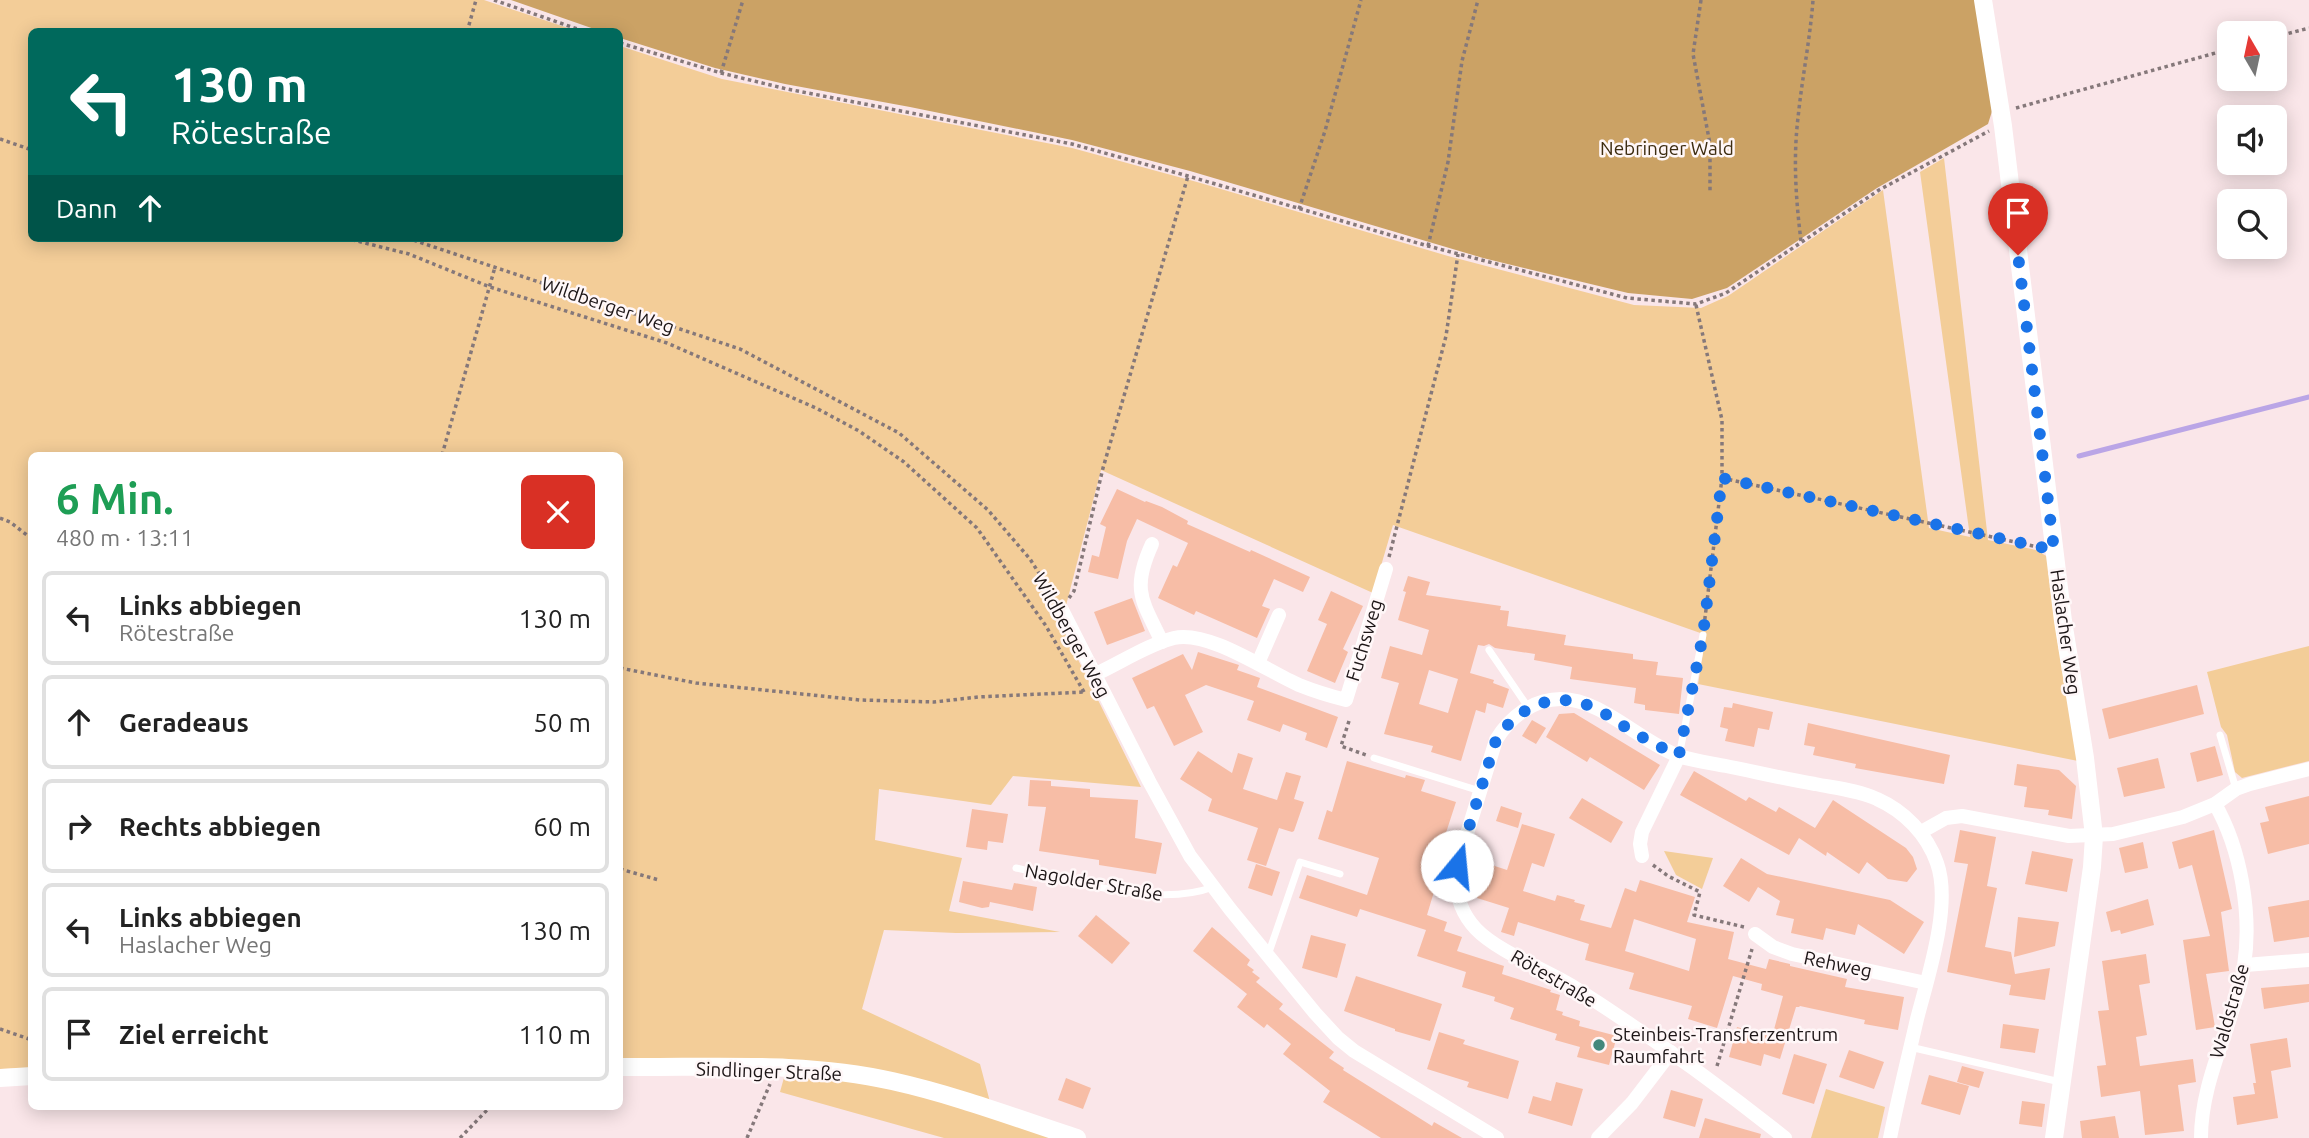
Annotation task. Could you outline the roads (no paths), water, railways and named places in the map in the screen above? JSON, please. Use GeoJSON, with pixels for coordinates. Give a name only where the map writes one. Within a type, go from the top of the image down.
{"type":"FeatureCollection","features":[{"type":"Feature","properties":{"kind":"street","name":"Haslacher Weg"},"geometry":{"type":"LineString","coordinates":[[1983,0],[2001,119],[2054,550],[2094,836],[2054,1138]]}},
{"type":"Feature","properties":{"kind":"street"},"geometry":{"type":"LineString","coordinates":[[1152,544],[1142,566],[1140,595],[1162,642]]}},
{"type":"Feature","properties":{"kind":"street","name":"Fuchsweg"},"geometry":{"type":"LineString","coordinates":[[1099,680],[1162,642],[1192,637],[1212,642],[1300,685],[1346,700],[1386,569]]}},
{"type":"Feature","properties":{"kind":"street","name":"Wildberger Weg"},"geometry":{"type":"LineString","coordinates":[[1062,610],[1178,835],[1213,887],[1268,956],[1325,1025],[1354,1051],[1497,1138]]}},
{"type":"Feature","properties":{"kind":"street"},"geometry":{"type":"LineString","coordinates":[[1258,663],[1279,615]]}},
{"type":"Feature","properties":{"kind":"street","name":"Rötestraße"},"geometry":{"type":"LineString","coordinates":[[1785,1138],[1671,1052],[1551,973],[1490,941],[1466,917],[1458,901],[1455,882],[1480,791],[1496,740],[1506,725],[1529,708],[1544,701],[1577,701],[1679,755],[1875,798],[1907,818],[1921,832],[1937,863],[1942,891],[1935,943],[1890,1138]]}},
{"type":"Feature","properties":{"kind":"street"},"geometry":{"type":"LineString","coordinates":[[1642,856],[1642,832],[1679,755]]}},
{"type":"Feature","properties":{"kind":"street"},"geometry":{"type":"LineString","coordinates":[[1921,832],[1946,818],[1962,816],[2069,836],[2094,836],[2134,830],[2183,817],[2215,804],[2236,789],[2250,784],[2309,769]]}},
{"type":"Feature","properties":{"kind":"street","name":"Waldstraße"},"geometry":{"type":"LineString","coordinates":[[2201,1138],[2202,1111],[2207,1088],[2245,965],[2245,919],[2240,873],[2228,829],[2215,804]]}},
{"type":"Feature","properties":{"kind":"street","name":"Rehweg"},"geometry":{"type":"LineString","coordinates":[[1755,934],[1773,947],[1792,954],[1926,983]]}},
{"type":"Feature","properties":{"kind":"street"},"geometry":{"type":"LineString","coordinates":[[2245,965],[2309,960]]}},
{"type":"Feature","properties":{"kind":"street"},"geometry":{"type":"LineString","coordinates":[[1598,1138],[1632,1103],[1671,1052]]}},
{"type":"Feature","properties":{"kind":"street","name":"Sindlinger Straße"},"geometry":{"type":"LineString","coordinates":[[623,1067],[817,1069],[891,1080],[1077,1138]]}},
{"type":"Feature","properties":{"kind":"street"},"geometry":{"type":"LineString","coordinates":[[0,1078],[28,1076]]}},
{"type":"Feature","properties":{"kind":"lane"},"geometry":{"type":"LineString","coordinates":[[1679,755],[1703,635]]}},
{"type":"Feature","properties":{"kind":"lane"},"geometry":{"type":"LineString","coordinates":[[1489,650],[1529,708]]}},
{"type":"Feature","properties":{"kind":"lane"},"geometry":{"type":"LineString","coordinates":[[2220,735],[2236,789]]}},
{"type":"Feature","properties":{"kind":"lane"},"geometry":{"type":"LineString","coordinates":[[1374,758],[1480,791]]}},
{"type":"Feature","properties":{"kind":"lane"},"geometry":{"type":"LineString","coordinates":[[1268,956],[1300,862],[1340,874]]}},
{"type":"Feature","properties":{"kind":"lane","name":"Nagolder Straße"},"geometry":{"type":"LineString","coordinates":[[1016,868],[1111,889],[1172,896],[1213,887]]}},
{"type":"Feature","properties":{"kind":"lane"},"geometry":{"type":"LineString","coordinates":[[1910,1047],[2062,1082]]}},
{"type":"Feature","properties":{"kind":"waterway"},"geometry":{"type":"LineString","coordinates":[[2079,456],[2309,397]]}},
{"type":"Feature","properties":{"kind":"place","name":"Steinbeis-Transferzentrum Raumfahrt"},"geometry":{"type":"Point","coordinates":[1599,1045]}},
{"type":"Feature","properties":{"kind":"park label","name":"Nebringer Wald"},"geometry":{"type":"Point","coordinates":[1667,148]}}]}
